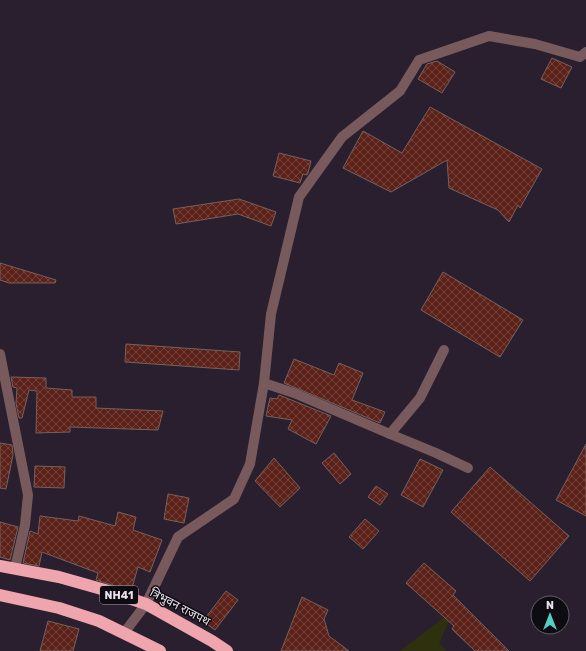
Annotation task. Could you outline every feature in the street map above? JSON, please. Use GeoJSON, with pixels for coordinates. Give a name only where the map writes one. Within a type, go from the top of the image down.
{"type":"FeatureCollection","features":[{"type":"Feature","properties":{"kind":"highway","name":"त्रिभुवन राजपथ"},"geometry":{"type":"LineString","coordinates":[[0,566],[59,577],[105,590],[146,604],[212,640],[227,651]]}},
{"type":"Feature","properties":{"kind":"highway","name":"NH41"},"geometry":{"type":"LineString","coordinates":[[0,595],[59,608],[99,621],[160,651]]}},
{"type":"Feature","properties":{"kind":"street"},"geometry":{"type":"LineString","coordinates":[[124,633],[146,604],[178,537],[234,499],[250,464],[264,383],[271,314],[299,197],[342,137],[400,91],[418,60],[489,36],[535,44],[580,57],[586,52]]}},
{"type":"Feature","properties":{"kind":"street"},"geometry":{"type":"LineString","coordinates":[[390,434],[420,398],[444,350]]}},
{"type":"Feature","properties":{"kind":"street"},"geometry":{"type":"LineString","coordinates":[[0,354],[28,494],[25,525],[14,568]]}},
{"type":"Feature","properties":{"kind":"street"},"geometry":{"type":"LineString","coordinates":[[264,383],[294,393],[468,468]]}},
{"type":"Feature","properties":{"kind":"green space"},"geometry":{"type":"Polygon","coordinates":[[[455,609],[439,643],[447,651],[400,651],[455,609]]]}},
{"type":"Feature","properties":{"kind":"building"},"geometry":{"type":"Polygon","coordinates":[[[552,58],[572,67],[561,88],[541,79],[552,58]]]}},
{"type":"Feature","properties":{"kind":"building"},"geometry":{"type":"Polygon","coordinates":[[[437,61],[455,72],[442,93],[418,79],[427,64],[437,61]]]}},
{"type":"Feature","properties":{"kind":"building"},"geometry":{"type":"Polygon","coordinates":[[[430,107],[542,169],[520,208],[518,205],[509,222],[498,210],[449,188],[447,160],[391,192],[343,168],[363,131],[402,153],[430,107]]]}},
{"type":"Feature","properties":{"kind":"building"},"geometry":{"type":"Polygon","coordinates":[[[279,153],[311,161],[307,175],[303,174],[300,183],[273,176],[279,153]]]}},
{"type":"Feature","properties":{"kind":"building"},"geometry":{"type":"Polygon","coordinates":[[[239,199],[276,212],[271,226],[238,214],[176,224],[173,209],[239,199]]]}},
{"type":"Feature","properties":{"kind":"building"},"geometry":{"type":"Polygon","coordinates":[[[0,263],[56,280],[55,283],[9,283],[0,280],[0,263]]]}},
{"type":"Feature","properties":{"kind":"building"},"geometry":{"type":"Polygon","coordinates":[[[443,272],[523,320],[500,357],[421,310],[443,272]]]}},
{"type":"Feature","properties":{"kind":"building"},"geometry":{"type":"Polygon","coordinates":[[[126,344],[240,352],[239,370],[125,362],[126,344]]]}},
{"type":"Feature","properties":{"kind":"building"},"geometry":{"type":"Polygon","coordinates":[[[294,359],[334,375],[339,363],[363,373],[352,400],[385,412],[380,423],[284,383],[294,359]]]}},
{"type":"Feature","properties":{"kind":"building"},"geometry":{"type":"Polygon","coordinates":[[[11,377],[46,378],[46,388],[72,390],[72,397],[96,397],[96,408],[163,411],[158,430],[70,427],[70,432],[36,433],[37,391],[29,390],[22,418],[19,418],[16,403],[17,388],[13,387],[11,377]]]}},
{"type":"Feature","properties":{"kind":"building"},"geometry":{"type":"Polygon","coordinates":[[[279,395],[331,416],[316,444],[288,429],[292,420],[266,416],[270,398],[277,399],[279,395]]]}},
{"type":"Feature","properties":{"kind":"building"},"geometry":{"type":"Polygon","coordinates":[[[0,443],[12,445],[13,455],[6,489],[0,488],[0,443]]]}},
{"type":"Feature","properties":{"kind":"building"},"geometry":{"type":"Polygon","coordinates":[[[586,444],[586,516],[556,500],[586,444]]]}},
{"type":"Feature","properties":{"kind":"building"},"geometry":{"type":"Polygon","coordinates":[[[334,453],[351,474],[340,484],[322,463],[334,453]]]}},
{"type":"Feature","properties":{"kind":"building"},"geometry":{"type":"Polygon","coordinates":[[[274,458],[300,488],[280,507],[255,481],[274,458]]]}},
{"type":"Feature","properties":{"kind":"building"},"geometry":{"type":"Polygon","coordinates":[[[420,459],[443,470],[423,507],[401,495],[420,459]]]}},
{"type":"Feature","properties":{"kind":"building"},"geometry":{"type":"Polygon","coordinates":[[[35,466],[65,467],[64,488],[34,487],[35,466]]]}},
{"type":"Feature","properties":{"kind":"building"},"geometry":{"type":"Polygon","coordinates":[[[490,467],[569,536],[530,581],[451,512],[490,467]]]}},
{"type":"Feature","properties":{"kind":"building"},"geometry":{"type":"Polygon","coordinates":[[[376,486],[388,494],[380,505],[368,497],[376,486]]]}},
{"type":"Feature","properties":{"kind":"building"},"geometry":{"type":"Polygon","coordinates":[[[168,494],[189,498],[184,523],[164,519],[168,494]]]}},
{"type":"Feature","properties":{"kind":"building"},"geometry":{"type":"Polygon","coordinates":[[[118,512],[136,517],[133,530],[162,540],[150,572],[138,567],[131,591],[96,580],[98,573],[42,552],[39,566],[23,563],[30,531],[38,534],[40,516],[78,521],[79,516],[115,526],[118,512]]]}},
{"type":"Feature","properties":{"kind":"building"},"geometry":{"type":"Polygon","coordinates":[[[365,519],[379,531],[363,549],[349,537],[365,519]]]}},
{"type":"Feature","properties":{"kind":"building"},"geometry":{"type":"Polygon","coordinates":[[[0,522],[18,527],[10,560],[0,557],[0,522]]]}},
{"type":"Feature","properties":{"kind":"building"},"geometry":{"type":"Polygon","coordinates":[[[424,563],[456,591],[453,595],[509,651],[475,651],[452,629],[454,626],[406,583],[424,563]]]}},
{"type":"Feature","properties":{"kind":"building"},"geometry":{"type":"Polygon","coordinates":[[[226,591],[238,600],[215,630],[203,621],[226,591]]]}},
{"type":"Feature","properties":{"kind":"building"},"geometry":{"type":"Polygon","coordinates":[[[302,597],[328,610],[324,619],[329,636],[349,651],[281,651],[302,597]]]}},
{"type":"Feature","properties":{"kind":"building"},"geometry":{"type":"Polygon","coordinates":[[[48,621],[79,629],[73,651],[40,651],[48,621]]]}}]}
